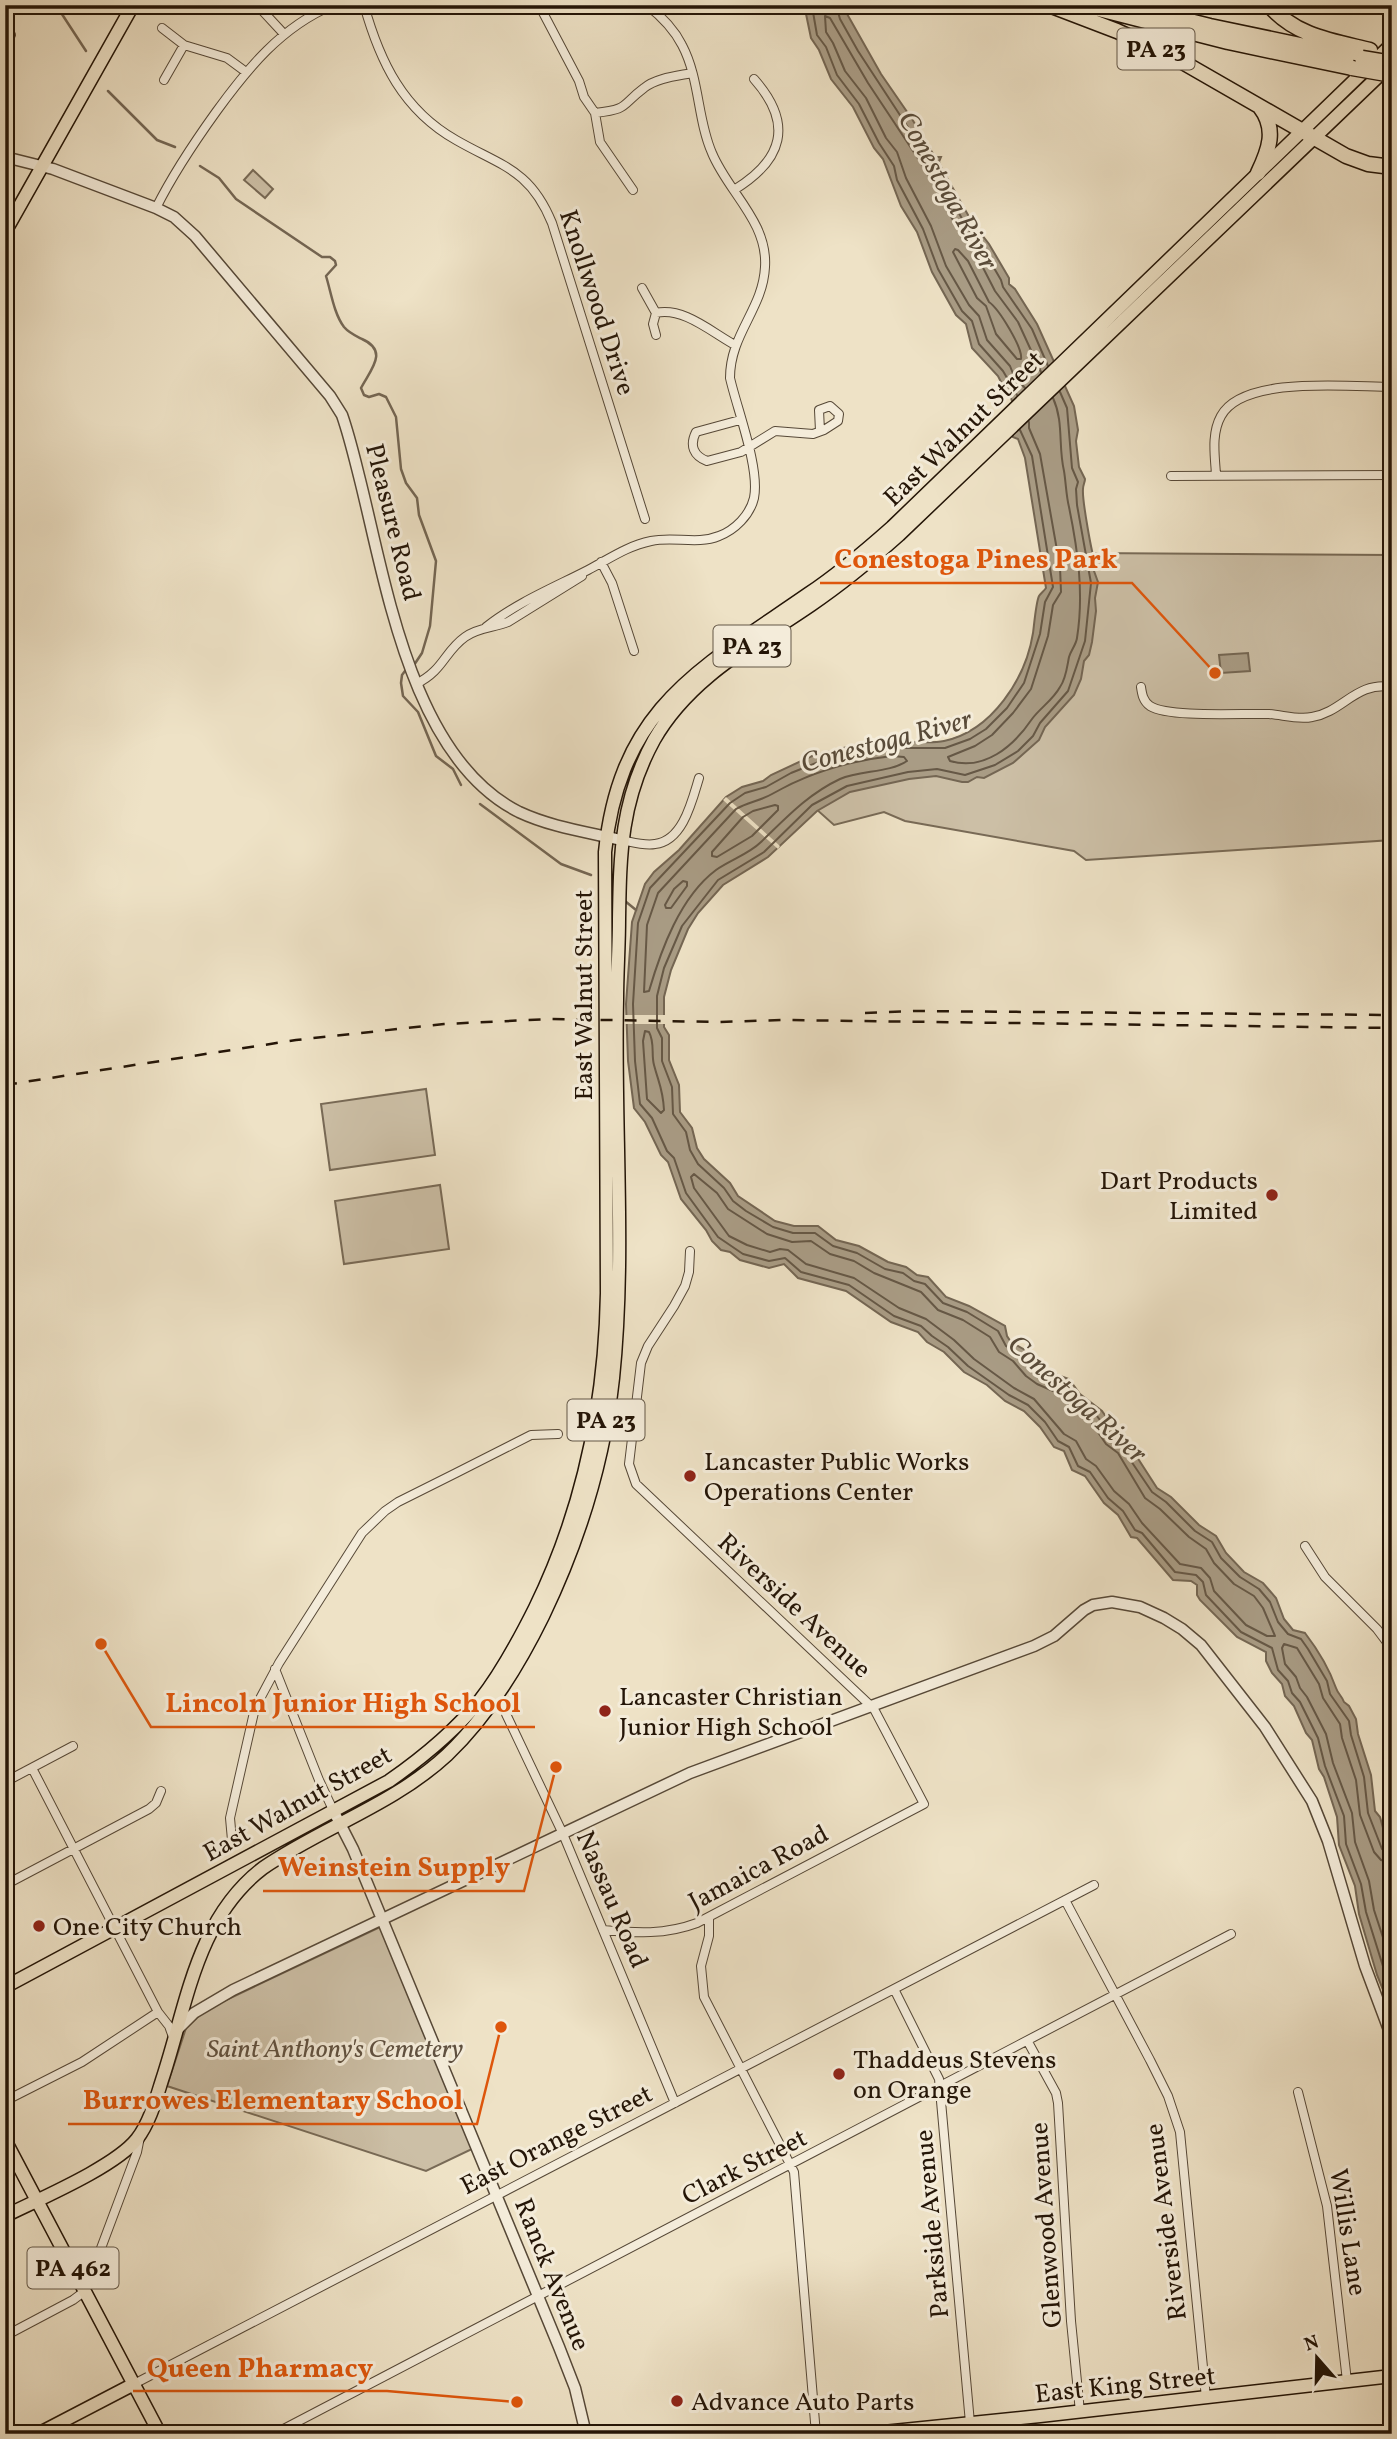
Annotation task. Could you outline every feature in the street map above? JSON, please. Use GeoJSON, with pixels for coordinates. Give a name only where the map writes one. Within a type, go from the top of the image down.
{"type":"FeatureCollection","features":[{"type":"Feature","properties":{"kind":"highway","name":"PA 23"},"geometry":{"type":"LineString","coordinates":[[1049,5],[1172,56],[1256,103],[1268,119],[1271,136],[1267,154],[1258,173]]}},
{"type":"Feature","properties":{"kind":"highway"},"geometry":{"type":"LineString","coordinates":[[1083,5],[1228,42],[1392,64]]}},
{"type":"Feature","properties":{"kind":"highway"},"geometry":{"type":"LineString","coordinates":[[1125,5],[1362,59],[1392,56]]}},
{"type":"Feature","properties":{"kind":"highway"},"geometry":{"type":"LineString","coordinates":[[1269,5],[1287,23],[1392,75]]}},
{"type":"Feature","properties":{"kind":"highway"},"geometry":{"type":"LineString","coordinates":[[1256,103],[1354,159],[1392,167]]}},
{"type":"Feature","properties":{"kind":"main road"},"geometry":{"type":"LineString","coordinates":[[5,232],[133,5]]}},
{"type":"Feature","properties":{"kind":"main road","name":"East Walnut Street"},"geometry":{"type":"LineString","coordinates":[[178,2028],[205,1941],[221,1912],[246,1882],[280,1857],[384,1801],[451,1751],[486,1711],[517,1665],[550,1601],[572,1547],[590,1493],[608,1407],[617,1322],[617,1007],[621,840],[628,803],[641,766],[660,730],[683,699],[711,674],[850,577],[891,542],[939,490],[1308,135],[1392,44]]}},
{"type":"Feature","properties":{"kind":"main road","name":"East Walnut Street"},"geometry":{"type":"LineString","coordinates":[[1153,284],[1258,173],[1392,64]]}},
{"type":"Feature","properties":{"kind":"main road","name":"East Walnut Street"},"geometry":{"type":"LineString","coordinates":[[5,1987],[377,1788],[422,1757],[458,1724],[484,1695],[507,1660],[540,1597],[562,1544],[580,1490],[598,1406],[606,1321],[607,1014],[604,925],[607,836],[614,799],[628,760],[643,732],[677,691],[715,657],[852,562],[939,490]]}},
{"type":"Feature","properties":{"kind":"main road","name":"PA 23"},"geometry":{"type":"LineString","coordinates":[[5,2216],[119,2156],[141,2133],[178,2028]]}},
{"type":"Feature","properties":{"kind":"main road","name":"PA 462"},"geometry":{"type":"LineString","coordinates":[[5,2140],[160,2434]]}},
{"type":"Feature","properties":{"kind":"main road","name":"East King Street"},"geometry":{"type":"LineString","coordinates":[[864,2434],[1392,2376]]}},
{"type":"Feature","properties":{"kind":"main road","name":"East Orange Street"},"geometry":{"type":"LineString","coordinates":[[38,2434],[134,2384]]}},
{"type":"Feature","properties":{"kind":"street"},"geometry":{"type":"LineString","coordinates":[[257,5],[284,34]]}},
{"type":"Feature","properties":{"kind":"street"},"geometry":{"type":"LineString","coordinates":[[156,208],[189,149],[246,72],[284,34],[317,12],[333,5]]}},
{"type":"Feature","properties":{"kind":"street","name":"Knollwood Drive"},"geometry":{"type":"LineString","coordinates":[[364,5],[379,52],[400,90],[412,104],[455,140],[517,173],[540,197],[552,223],[645,519]]}},
{"type":"Feature","properties":{"kind":"street"},"geometry":{"type":"LineString","coordinates":[[539,5],[574,70],[584,97],[596,113],[600,142],[633,190]]}},
{"type":"Feature","properties":{"kind":"street"},"geometry":{"type":"LineString","coordinates":[[416,684],[435,673],[466,636],[566,580],[622,551],[648,541],[673,538],[695,541],[727,533],[751,506],[755,481],[730,378],[731,357],[735,345],[761,289],[765,258],[763,242],[754,220],[721,170],[709,145],[687,55],[676,34],[647,5]]}},
{"type":"Feature","properties":{"kind":"street"},"geometry":{"type":"LineString","coordinates":[[162,28],[184,45],[218,54],[246,72]]}},
{"type":"Feature","properties":{"kind":"street"},"geometry":{"type":"LineString","coordinates":[[164,80],[184,45]]}},
{"type":"Feature","properties":{"kind":"street"},"geometry":{"type":"LineString","coordinates":[[596,113],[622,108],[644,87],[663,79],[692,73]]}},
{"type":"Feature","properties":{"kind":"street"},"geometry":{"type":"LineString","coordinates":[[734,190],[758,175],[768,164],[776,143],[776,113],[770,97],[754,79]]}},
{"type":"Feature","properties":{"kind":"street","name":"Pleasure Road"},"geometry":{"type":"LineString","coordinates":[[5,157],[42,167],[156,208],[181,223],[195,236],[338,408],[348,433],[401,643],[416,684],[451,750],[476,780],[495,797],[539,820],[653,845],[672,837],[681,824],[699,778]]}},
{"type":"Feature","properties":{"kind":"street"},"geometry":{"type":"LineString","coordinates":[[642,288],[656,313],[653,324],[656,335]]}},
{"type":"Feature","properties":{"kind":"street"},"geometry":{"type":"LineString","coordinates":[[656,313],[667,311],[688,317],[735,345]]}},
{"type":"Feature","properties":{"kind":"street"},"geometry":{"type":"LineString","coordinates":[[1216,475],[1216,429],[1223,413],[1240,398],[1253,392],[1279,387],[1392,387]]}},
{"type":"Feature","properties":{"kind":"street"},"geometry":{"type":"LineString","coordinates":[[740,420],[699,430],[693,437],[693,447],[698,457],[707,461],[748,447],[775,430],[806,434],[820,432]]}},
{"type":"Feature","properties":{"kind":"street"},"geometry":{"type":"LineString","coordinates":[[1171,476],[1392,475]]}},
{"type":"Feature","properties":{"kind":"street"},"geometry":{"type":"LineString","coordinates":[[601,562],[612,583],[634,651]]}},
{"type":"Feature","properties":{"kind":"street"},"geometry":{"type":"LineString","coordinates":[[1141,687],[1143,698],[1153,708],[1302,718],[1319,715],[1364,689],[1374,686],[1392,687]]}},
{"type":"Feature","properties":{"kind":"street","name":"Riverside Avenue"},"geometry":{"type":"LineString","coordinates":[[690,1251],[685,1286],[648,1346],[641,1363],[629,1464],[632,1478],[877,1712],[924,1804]]}},
{"type":"Feature","properties":{"kind":"street"},"geometry":{"type":"LineString","coordinates":[[232,1840],[230,1818],[251,1722],[275,1669],[353,1545],[385,1511],[531,1435],[558,1434]]}},
{"type":"Feature","properties":{"kind":"street"},"geometry":{"type":"LineString","coordinates":[[1305,1546],[1325,1577],[1377,1629],[1392,1649]]}},
{"type":"Feature","properties":{"kind":"street"},"geometry":{"type":"LineString","coordinates":[[178,2028],[194,2013],[233,1990],[690,1773],[1048,1640],[1093,1605],[1112,1602],[1140,1607],[1182,1629],[1201,1646],[1259,1719],[1302,1784],[1324,1827],[1365,1966],[1392,2038]]}},
{"type":"Feature","properties":{"kind":"street","name":"Ranck Avenue"},"geometry":{"type":"LineString","coordinates":[[275,1669],[319,1780],[342,1824],[570,2374],[586,2434]]}},
{"type":"Feature","properties":{"kind":"street","name":"Nassau Road"},"geometry":{"type":"LineString","coordinates":[[506,1714],[564,1834],[675,2103]]}},
{"type":"Feature","properties":{"kind":"street"},"geometry":{"type":"LineString","coordinates":[[5,1782],[73,1746]]}},
{"type":"Feature","properties":{"kind":"street"},"geometry":{"type":"LineString","coordinates":[[32,1768],[158,2012],[171,2030],[174,2044]]}},
{"type":"Feature","properties":{"kind":"street"},"geometry":{"type":"LineString","coordinates":[[5,1885],[149,1809],[156,1803],[161,1791]]}},
{"type":"Feature","properties":{"kind":"street","name":"Jamaica Road"},"geometry":{"type":"LineString","coordinates":[[603,1930],[655,1933],[684,1928],[924,1804]]}},
{"type":"Feature","properties":{"kind":"street","name":"East Orange Street"},"geometry":{"type":"LineString","coordinates":[[134,2384],[1094,1885]]}},
{"type":"Feature","properties":{"kind":"street","name":"Riverside Avenue"},"geometry":{"type":"LineString","coordinates":[[1065,1900],[1168,2096],[1180,2132],[1206,2398]]}},
{"type":"Feature","properties":{"kind":"street"},"geometry":{"type":"LineString","coordinates":[[709,1917],[709,1936],[701,1966],[704,1997],[794,2174],[816,2434]]}},
{"type":"Feature","properties":{"kind":"street","name":"Clark Street"},"geometry":{"type":"LineString","coordinates":[[274,2434],[1231,1934]]}},
{"type":"Feature","properties":{"kind":"street","name":"Parkside Avenue"},"geometry":{"type":"LineString","coordinates":[[894,1989],[939,2079],[970,2423]]}},
{"type":"Feature","properties":{"kind":"street"},"geometry":{"type":"LineString","coordinates":[[220,1993],[233,1990]]}},
{"type":"Feature","properties":{"kind":"street"},"geometry":{"type":"LineString","coordinates":[[5,2101],[82,2062],[158,2012]]}},
{"type":"Feature","properties":{"kind":"street","name":"Glenwood Avenue"},"geometry":{"type":"LineString","coordinates":[[1028,2042],[1056,2093],[1058,2103],[1071,2321],[1080,2412]]}},
{"type":"Feature","properties":{"kind":"street","name":"Willis Lane"},"geometry":{"type":"LineString","coordinates":[[1298,2092],[1327,2206],[1347,2381]]}},
{"type":"Feature","properties":{"kind":"street"},"geometry":{"type":"LineString","coordinates":[[5,2336],[74,2300],[85,2291],[137,2151],[141,2133]]}},
{"type":"Feature","properties":{"kind":"green space"},"geometry":{"type":"Polygon","coordinates":[[[253,170],[273,189],[265,198],[244,180],[253,170]]]}},
{"type":"Feature","properties":{"kind":"green space"},"geometry":{"type":"Polygon","coordinates":[[[1087,553],[1392,555],[1392,840],[1086,860],[1074,851],[905,821],[884,812],[834,825],[797,792],[1018,717],[1087,553]]]}},
{"type":"Feature","properties":{"kind":"green space"},"geometry":{"type":"Polygon","coordinates":[[[426,1089],[435,1155],[330,1170],[321,1104],[426,1089]]]}},
{"type":"Feature","properties":{"kind":"green space"},"geometry":{"type":"Polygon","coordinates":[[[440,1185],[449,1249],[344,1264],[335,1201],[440,1185]]]}},
{"type":"Feature","properties":{"kind":"green space","name":"Saint Anthony's Cemetery"},"geometry":{"type":"Polygon","coordinates":[[[380,1927],[472,2149],[426,2171],[167,2086],[186,2028],[205,2010],[380,1927]]]}},
{"type":"Feature","properties":{"kind":"water","name":"Conestoga River"},"geometry":{"type":"Polygon","coordinates":[[[800,5],[842,5],[881,74],[935,157],[941,157],[939,162],[942,169],[972,222],[989,244],[1009,278],[1009,284],[1037,324],[1074,406],[1079,467],[1085,479],[1084,504],[1098,582],[1096,611],[1089,655],[1084,661],[1081,679],[1074,695],[1045,727],[1039,740],[1013,763],[984,778],[977,777],[968,782],[936,776],[850,792],[817,811],[768,857],[723,885],[698,913],[688,929],[671,970],[664,997],[664,1027],[669,1035],[669,1060],[679,1085],[680,1112],[692,1128],[697,1148],[704,1159],[730,1183],[738,1196],[775,1221],[794,1226],[818,1226],[836,1240],[859,1246],[888,1262],[928,1277],[946,1297],[1005,1326],[1011,1342],[1025,1350],[1044,1370],[1069,1379],[1080,1394],[1102,1411],[1118,1434],[1132,1444],[1157,1488],[1171,1497],[1199,1525],[1216,1536],[1226,1553],[1244,1572],[1263,1583],[1276,1598],[1284,1619],[1293,1630],[1305,1633],[1323,1659],[1338,1692],[1356,1719],[1371,1775],[1375,1811],[1380,1817],[1391,1857],[1392,2012],[1377,1975],[1359,1914],[1355,1886],[1339,1845],[1337,1817],[1319,1769],[1312,1740],[1294,1706],[1285,1696],[1282,1684],[1272,1673],[1266,1661],[1266,1652],[1237,1637],[1200,1600],[1197,1585],[1191,1581],[1173,1580],[1137,1538],[1131,1537],[1118,1515],[1104,1503],[1085,1476],[1072,1470],[1064,1451],[1054,1447],[1024,1411],[964,1372],[918,1332],[891,1322],[846,1291],[798,1278],[784,1264],[769,1268],[740,1260],[730,1252],[721,1250],[681,1199],[668,1162],[661,1155],[645,1122],[634,1108],[628,1061],[626,1004],[632,922],[645,884],[654,872],[679,850],[726,797],[742,787],[763,781],[812,756],[859,744],[890,741],[892,735],[895,741],[938,742],[961,735],[977,726],[1004,700],[1023,667],[1033,633],[1038,599],[1046,588],[1025,458],[1018,439],[1013,437],[1013,404],[1009,392],[972,348],[966,324],[956,315],[932,272],[917,232],[901,206],[883,159],[874,148],[853,107],[831,79],[811,38],[806,14],[800,5]]]}},
{"type":"Feature","properties":{"kind":"water"},"geometry":{"type":"Polygon","coordinates":[[[1248,653],[1250,671],[1221,673],[1219,655],[1248,653]]]}},
{"type":"Feature","properties":{"kind":"pier"},"geometry":{"type":"Polygon","coordinates":[[[726,797],[780,846],[778,849],[723,800],[726,797]]]}},
{"type":"Feature","properties":{"kind":"pier"},"geometry":{"type":"Polygon","coordinates":[[[623,1015],[667,1015],[667,1024],[623,1024],[623,1015]]]}},
{"type":"Feature","properties":{"kind":"waterway"},"geometry":{"type":"LineString","coordinates":[[56,5],[86,51]]}},
{"type":"Feature","properties":{"kind":"waterway"},"geometry":{"type":"LineString","coordinates":[[108,91],[157,140],[175,147]]}},
{"type":"Feature","properties":{"kind":"waterway"},"geometry":{"type":"LineString","coordinates":[[200,166],[219,178],[236,199],[322,257],[330,257],[335,261],[336,265],[326,276],[338,316],[346,329],[375,349],[373,367],[361,388],[364,395],[369,397],[379,394],[386,397],[396,417],[401,469],[406,483],[417,498],[419,515],[436,561],[430,626],[422,653],[414,665]]}},
{"type":"Feature","properties":{"kind":"waterway"},"geometry":{"type":"LineString","coordinates":[[405,671],[401,683],[403,696],[418,712],[436,756],[453,769],[461,785]]}},
{"type":"Feature","properties":{"kind":"waterway"},"geometry":{"type":"LineString","coordinates":[[480,804],[561,864],[591,875]]}},
{"type":"Feature","properties":{"kind":"waterway"},"geometry":{"type":"LineString","coordinates":[[625,901],[636,910]]}},
{"type":"Feature","properties":{"kind":"railway"},"geometry":{"type":"LineString","coordinates":[[865,1013],[914,1011],[1392,1015]]}},
{"type":"Feature","properties":{"kind":"railway"},"geometry":{"type":"LineString","coordinates":[[5,1085],[296,1040],[444,1024],[551,1019],[1392,1028]]}},
{"type":"Feature","properties":{"kind":"place","name":"Conestoga Pines Park"},"geometry":{"type":"Point","coordinates":[1215,673]}},
{"type":"Feature","properties":{"kind":"place","name":"Dart Products Limited"},"geometry":{"type":"Point","coordinates":[1272,1195]}},
{"type":"Feature","properties":{"kind":"place","name":"Lancaster Public Works Operations Center"},"geometry":{"type":"Point","coordinates":[690,1476]}},
{"type":"Feature","properties":{"kind":"place","name":"Lincoln Junior High School"},"geometry":{"type":"Point","coordinates":[101,1644]}},
{"type":"Feature","properties":{"kind":"place","name":"Lancaster Christian Junior High School"},"geometry":{"type":"Point","coordinates":[605,1711]}},
{"type":"Feature","properties":{"kind":"place","name":"Weinstein Supply"},"geometry":{"type":"Point","coordinates":[556,1767]}},
{"type":"Feature","properties":{"kind":"place","name":"One City Church"},"geometry":{"type":"Point","coordinates":[39,1926]}},
{"type":"Feature","properties":{"kind":"place","name":"Burrowes Elementary School"},"geometry":{"type":"Point","coordinates":[501,2027]}},
{"type":"Feature","properties":{"kind":"place","name":"Thaddeus Stevens on Orange"},"geometry":{"type":"Point","coordinates":[839,2074]}},
{"type":"Feature","properties":{"kind":"place","name":"Advance Auto Parts"},"geometry":{"type":"Point","coordinates":[677,2401]}},
{"type":"Feature","properties":{"kind":"place","name":"Queen Pharmacy"},"geometry":{"type":"Point","coordinates":[517,2402]}}]}
